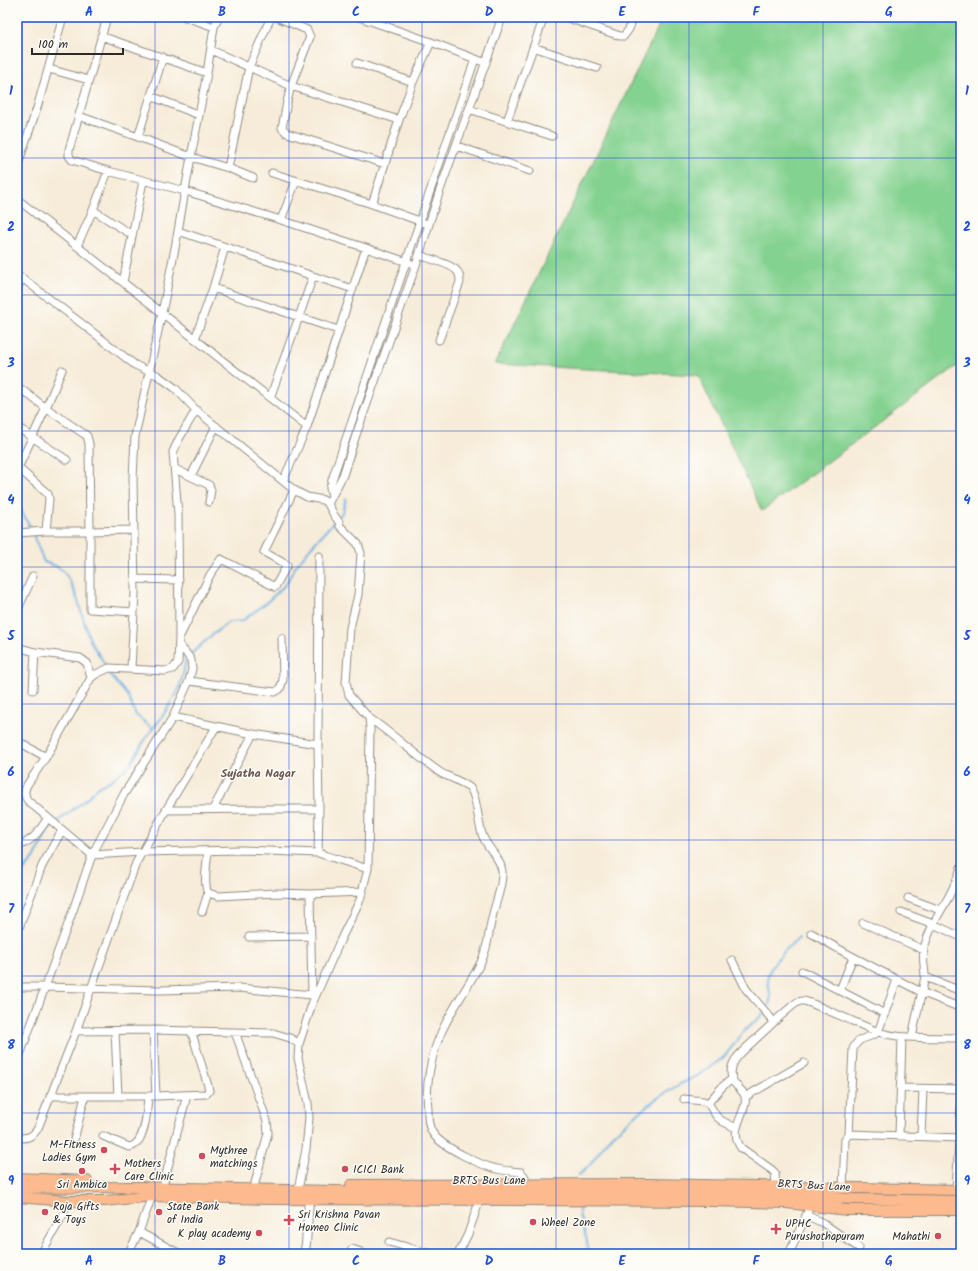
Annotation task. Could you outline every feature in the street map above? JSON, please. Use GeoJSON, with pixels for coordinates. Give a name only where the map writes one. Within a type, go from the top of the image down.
{"type":"FeatureCollection","features":[{"type":"Feature","properties":{"kind":"main road"},"geometry":{"type":"LineString","coordinates":[[17,1178],[70,1181],[299,1184],[648,1184],[959,1190]]}},
{"type":"Feature","properties":{"kind":"main road","name":"BRTS Bus Lane"},"geometry":{"type":"LineString","coordinates":[[17,1188],[135,1187],[357,1192],[671,1191],[865,1200],[961,1201]]}},
{"type":"Feature","properties":{"kind":"main road"},"geometry":{"type":"LineString","coordinates":[[17,1197],[68,1201],[105,1201],[152,1196],[309,1199],[711,1201],[787,1204],[808,1210],[961,1210]]}},
{"type":"Feature","properties":{"kind":"street"},"geometry":{"type":"LineString","coordinates":[[17,167],[49,69],[63,17]]}},
{"type":"Feature","properties":{"kind":"street"},"geometry":{"type":"LineString","coordinates":[[107,17],[69,150],[70,158],[76,162],[108,172],[185,191],[281,220],[416,265]]}},
{"type":"Feature","properties":{"kind":"street"},"geometry":{"type":"LineString","coordinates":[[184,17],[204,20],[214,27]]}},
{"type":"Feature","properties":{"kind":"street"},"geometry":{"type":"LineString","coordinates":[[131,668],[135,580],[134,448],[178,231],[214,27],[219,17]]}},
{"type":"Feature","properties":{"kind":"street"},"geometry":{"type":"LineString","coordinates":[[228,168],[249,67],[272,17]]}},
{"type":"Feature","properties":{"kind":"street"},"geometry":{"type":"LineString","coordinates":[[277,17],[307,30],[310,34],[286,102],[282,128],[287,132],[385,164]]}},
{"type":"Feature","properties":{"kind":"street"},"geometry":{"type":"LineString","coordinates":[[359,17],[486,63]]}},
{"type":"Feature","properties":{"kind":"street"},"geometry":{"type":"LineString","coordinates":[[328,504],[343,475],[429,224],[502,18],[494,17]]}},
{"type":"Feature","properties":{"kind":"street"},"geometry":{"type":"LineString","coordinates":[[507,121],[544,17]]}},
{"type":"Feature","properties":{"kind":"street"},"geometry":{"type":"LineString","coordinates":[[565,17],[584,20],[620,36],[624,36],[629,29],[633,17]]}},
{"type":"Feature","properties":{"kind":"street"},"geometry":{"type":"LineString","coordinates":[[101,36],[207,73]]}},
{"type":"Feature","properties":{"kind":"street"},"geometry":{"type":"LineString","coordinates":[[372,204],[399,120],[413,82],[431,42]]}},
{"type":"Feature","properties":{"kind":"street"},"geometry":{"type":"LineString","coordinates":[[533,47],[597,68]]}},
{"type":"Feature","properties":{"kind":"street"},"geometry":{"type":"LineString","coordinates":[[211,50],[291,86],[399,120]]}},
{"type":"Feature","properties":{"kind":"street"},"geometry":{"type":"LineString","coordinates":[[138,137],[163,57]]}},
{"type":"Feature","properties":{"kind":"street"},"geometry":{"type":"LineString","coordinates":[[332,496],[330,488],[332,480],[476,59]]}},
{"type":"Feature","properties":{"kind":"street"},"geometry":{"type":"LineString","coordinates":[[357,63],[413,82]]}},
{"type":"Feature","properties":{"kind":"street"},"geometry":{"type":"LineString","coordinates":[[49,69],[89,80]]}},
{"type":"Feature","properties":{"kind":"street"},"geometry":{"type":"LineString","coordinates":[[151,96],[199,114]]}},
{"type":"Feature","properties":{"kind":"street"},"geometry":{"type":"LineString","coordinates":[[463,96],[473,99]]}},
{"type":"Feature","properties":{"kind":"street"},"geometry":{"type":"LineString","coordinates":[[470,109],[552,136]]}},
{"type":"Feature","properties":{"kind":"street"},"geometry":{"type":"LineString","coordinates":[[79,116],[253,178]]}},
{"type":"Feature","properties":{"kind":"street"},"geometry":{"type":"LineString","coordinates":[[457,146],[530,171]]}},
{"type":"Feature","properties":{"kind":"street"},"geometry":{"type":"LineString","coordinates":[[77,246],[108,172]]}},
{"type":"Feature","properties":{"kind":"street"},"geometry":{"type":"LineString","coordinates":[[272,173],[372,204],[429,224]]}},
{"type":"Feature","properties":{"kind":"street"},"geometry":{"type":"LineString","coordinates":[[123,282],[143,181]]}},
{"type":"Feature","properties":{"kind":"street"},"geometry":{"type":"LineString","coordinates":[[281,220],[296,181]]}},
{"type":"Feature","properties":{"kind":"street"},"geometry":{"type":"LineString","coordinates":[[17,199],[307,427]]}},
{"type":"Feature","properties":{"kind":"street"},"geometry":{"type":"LineString","coordinates":[[93,210],[132,235]]}},
{"type":"Feature","properties":{"kind":"street"},"geometry":{"type":"LineString","coordinates":[[178,231],[353,289]]}},
{"type":"Feature","properties":{"kind":"street"},"geometry":{"type":"LineString","coordinates":[[195,339],[213,288],[225,247]]}},
{"type":"Feature","properties":{"kind":"street"},"geometry":{"type":"LineString","coordinates":[[283,481],[307,427],[366,248]]}},
{"type":"Feature","properties":{"kind":"street"},"geometry":{"type":"LineString","coordinates":[[419,255],[452,266],[457,270],[460,278],[460,282],[439,340]]}},
{"type":"Feature","properties":{"kind":"street"},"geometry":{"type":"LineString","coordinates":[[17,288],[19,276],[94,332],[134,365],[157,375],[175,388],[196,410],[294,490],[307,497],[323,500],[328,504],[340,526],[358,544],[361,553],[358,596],[350,628],[346,682],[349,694],[369,718],[388,731],[434,768],[449,778],[470,787],[474,794],[482,834],[490,850],[501,864],[502,872],[500,889],[491,919],[488,943],[481,962],[441,1033],[427,1087],[429,1126],[432,1134],[439,1141],[484,1165],[502,1170],[521,1172],[525,1177],[525,1184]]}},
{"type":"Feature","properties":{"kind":"street"},"geometry":{"type":"LineString","coordinates":[[270,398],[313,276]]}},
{"type":"Feature","properties":{"kind":"street"},"geometry":{"type":"LineString","coordinates":[[213,288],[338,330]]}},
{"type":"Feature","properties":{"kind":"street"},"geometry":{"type":"LineString","coordinates":[[46,531],[49,499],[48,494],[18,468],[62,370]]}},
{"type":"Feature","properties":{"kind":"street"},"geometry":{"type":"LineString","coordinates":[[17,386],[46,408],[84,433],[88,439],[90,609],[134,612]]}},
{"type":"Feature","properties":{"kind":"street"},"geometry":{"type":"LineString","coordinates":[[196,410],[175,447],[173,457],[178,515],[178,662],[173,669],[165,671],[109,668],[101,671],[92,678],[46,757],[21,796],[92,855],[142,852],[242,850],[318,853],[368,869]]}},
{"type":"Feature","properties":{"kind":"street"},"geometry":{"type":"LineString","coordinates":[[191,476],[216,426]]}},
{"type":"Feature","properties":{"kind":"street"},"geometry":{"type":"LineString","coordinates":[[17,427],[67,460]]}},
{"type":"Feature","properties":{"kind":"street"},"geometry":{"type":"LineString","coordinates":[[175,469],[209,485],[211,493],[209,502]]}},
{"type":"Feature","properties":{"kind":"street"},"geometry":{"type":"LineString","coordinates":[[179,636],[210,575],[221,559],[275,588],[287,565],[264,552],[294,490]]}},
{"type":"Feature","properties":{"kind":"street"},"geometry":{"type":"LineString","coordinates":[[17,533],[46,531],[134,530]]}},
{"type":"Feature","properties":{"kind":"street"},"geometry":{"type":"LineString","coordinates":[[318,853],[319,556]]}},
{"type":"Feature","properties":{"kind":"street"},"geometry":{"type":"LineString","coordinates":[[17,611],[33,576]]}},
{"type":"Feature","properties":{"kind":"street"},"geometry":{"type":"LineString","coordinates":[[135,580],[178,580]]}},
{"type":"Feature","properties":{"kind":"street"},"geometry":{"type":"LineString","coordinates":[[189,681],[275,692],[280,689],[283,680],[282,638]]}},
{"type":"Feature","properties":{"kind":"street"},"geometry":{"type":"LineString","coordinates":[[17,1063],[20,1045],[45,987],[72,916],[92,855],[124,794],[173,717],[189,681],[192,669],[191,660],[179,646]]}},
{"type":"Feature","properties":{"kind":"street"},"geometry":{"type":"LineString","coordinates":[[17,648],[36,652],[73,656],[82,659],[87,663],[92,678]]}},
{"type":"Feature","properties":{"kind":"street"},"geometry":{"type":"LineString","coordinates":[[33,690],[36,652]]}},
{"type":"Feature","properties":{"kind":"street"},"geometry":{"type":"LineString","coordinates":[[173,717],[253,734],[318,744]]}},
{"type":"Feature","properties":{"kind":"street"},"geometry":{"type":"LineString","coordinates":[[299,1184],[306,1149],[309,1118],[308,1103],[298,1058],[299,1044],[314,995],[363,892],[368,869],[369,718]]}},
{"type":"Feature","properties":{"kind":"street"},"geometry":{"type":"LineString","coordinates":[[17,1138],[29,1137],[34,1134],[38,1128],[92,988],[130,878],[142,852],[216,727]]}},
{"type":"Feature","properties":{"kind":"street"},"geometry":{"type":"LineString","coordinates":[[213,809],[253,734]]}},
{"type":"Feature","properties":{"kind":"street"},"geometry":{"type":"LineString","coordinates":[[17,741],[46,757]]}},
{"type":"Feature","properties":{"kind":"street"},"geometry":{"type":"LineString","coordinates":[[166,810],[319,809]]}},
{"type":"Feature","properties":{"kind":"street"},"geometry":{"type":"LineString","coordinates":[[17,846],[30,840],[49,819]]}},
{"type":"Feature","properties":{"kind":"street"},"geometry":{"type":"LineString","coordinates":[[17,933],[42,866],[61,829]]}},
{"type":"Feature","properties":{"kind":"street"},"geometry":{"type":"LineString","coordinates":[[202,912],[208,894],[206,890],[206,883],[208,851]]}},
{"type":"Feature","properties":{"kind":"street"},"geometry":{"type":"LineString","coordinates":[[912,1037],[924,978],[924,950],[933,924],[940,910],[960,879],[961,866]]}},
{"type":"Feature","properties":{"kind":"street"},"geometry":{"type":"LineString","coordinates":[[208,894],[218,896],[276,893],[310,894],[363,892]]}},
{"type":"Feature","properties":{"kind":"street"},"geometry":{"type":"LineString","coordinates":[[310,894],[314,995]]}},
{"type":"Feature","properties":{"kind":"street"},"geometry":{"type":"LineString","coordinates":[[908,898],[940,910]]}},
{"type":"Feature","properties":{"kind":"street"},"geometry":{"type":"LineString","coordinates":[[901,912],[933,924],[961,937]]}},
{"type":"Feature","properties":{"kind":"street"},"geometry":{"type":"LineString","coordinates":[[863,923],[924,950]]}},
{"type":"Feature","properties":{"kind":"street"},"geometry":{"type":"LineString","coordinates":[[811,933],[897,980],[921,992],[961,1008]]}},
{"type":"Feature","properties":{"kind":"street"},"geometry":{"type":"LineString","coordinates":[[249,937],[311,936]]}},
{"type":"Feature","properties":{"kind":"street"},"geometry":{"type":"LineString","coordinates":[[840,990],[853,957]]}},
{"type":"Feature","properties":{"kind":"street"},"geometry":{"type":"LineString","coordinates":[[732,960],[746,989],[774,1022]]}},
{"type":"Feature","properties":{"kind":"street"},"geometry":{"type":"LineString","coordinates":[[802,970],[885,1014]]}},
{"type":"Feature","properties":{"kind":"street"},"geometry":{"type":"LineString","coordinates":[[924,978],[961,991]]}},
{"type":"Feature","properties":{"kind":"street"},"geometry":{"type":"LineString","coordinates":[[843,1188],[845,1139],[849,1134],[853,1049],[861,1039],[872,1036],[878,1032],[897,980]]}},
{"type":"Feature","properties":{"kind":"street"},"geometry":{"type":"LineString","coordinates":[[17,987],[159,990],[239,988],[314,995]]}},
{"type":"Feature","properties":{"kind":"street"},"geometry":{"type":"LineString","coordinates":[[776,1186],[775,1173],[741,1148],[736,1137],[736,1128],[746,1097],[744,1092],[732,1079],[731,1072],[735,1060],[742,1052],[796,1003],[799,1001],[804,1001],[813,1004],[878,1032],[902,1037],[961,1038]]}},
{"type":"Feature","properties":{"kind":"street"},"geometry":{"type":"LineString","coordinates":[[153,1030],[156,1096]]}},
{"type":"Feature","properties":{"kind":"street"},"geometry":{"type":"LineString","coordinates":[[76,1031],[191,1030],[273,1034],[290,1038],[299,1044]]}},
{"type":"Feature","properties":{"kind":"street"},"geometry":{"type":"LineString","coordinates":[[50,1096],[205,1095],[208,1093],[209,1089],[191,1030]]}},
{"type":"Feature","properties":{"kind":"street"},"geometry":{"type":"LineString","coordinates":[[115,1031],[118,1096]]}},
{"type":"Feature","properties":{"kind":"street"},"geometry":{"type":"LineString","coordinates":[[235,1032],[267,1121],[268,1128],[255,1183]]}},
{"type":"Feature","properties":{"kind":"street"},"geometry":{"type":"LineString","coordinates":[[899,1136],[902,1037]]}},
{"type":"Feature","properties":{"kind":"street"},"geometry":{"type":"LineString","coordinates":[[746,1097],[804,1063]]}},
{"type":"Feature","properties":{"kind":"street"},"geometry":{"type":"LineString","coordinates":[[708,1103],[723,1086],[732,1079]]}},
{"type":"Feature","properties":{"kind":"street"},"geometry":{"type":"LineString","coordinates":[[900,1088],[961,1089]]}},
{"type":"Feature","properties":{"kind":"street"},"geometry":{"type":"LineString","coordinates":[[921,1136],[923,1089]]}},
{"type":"Feature","properties":{"kind":"street"},"geometry":{"type":"LineString","coordinates":[[164,1182],[187,1095]]}},
{"type":"Feature","properties":{"kind":"street"},"geometry":{"type":"LineString","coordinates":[[74,1140],[85,1096]]}},
{"type":"Feature","properties":{"kind":"street"},"geometry":{"type":"LineString","coordinates":[[103,1136],[129,1147],[135,1145],[141,1137],[146,1123],[148,1096]]}},
{"type":"Feature","properties":{"kind":"street"},"geometry":{"type":"LineString","coordinates":[[684,1099],[708,1103],[717,1117],[736,1128]]}},
{"type":"Feature","properties":{"kind":"street"},"geometry":{"type":"LineString","coordinates":[[959,1190],[961,1108]]}},
{"type":"Feature","properties":{"kind":"street"},"geometry":{"type":"LineString","coordinates":[[849,1134],[960,1138]]}},
{"type":"Feature","properties":{"kind":"street"},"geometry":{"type":"LineString","coordinates":[[131,1253],[152,1196]]}},
{"type":"Feature","properties":{"kind":"street"},"geometry":{"type":"LineString","coordinates":[[304,1254],[309,1199]]}},
{"type":"Feature","properties":{"kind":"street"},"geometry":{"type":"LineString","coordinates":[[458,1254],[468,1234],[480,1200]]}},
{"type":"Feature","properties":{"kind":"street"},"geometry":{"type":"LineString","coordinates":[[41,1254],[63,1215],[68,1201]]}},
{"type":"Feature","properties":{"kind":"street"},"geometry":{"type":"LineString","coordinates":[[788,1254],[808,1210],[823,1223],[859,1248]]}},
{"type":"Feature","properties":{"kind":"street"},"geometry":{"type":"LineString","coordinates":[[139,1232],[180,1254]]}},
{"type":"Feature","properties":{"kind":"street"},"geometry":{"type":"LineString","coordinates":[[389,1242],[432,1254]]}},
{"type":"Feature","properties":{"kind":"street"},"geometry":{"type":"LineString","coordinates":[[352,1249],[361,1252],[362,1254]]}},
{"type":"Feature","properties":{"kind":"green space"},"geometry":{"type":"Polygon","coordinates":[[[663,17],[961,17],[961,363],[762,511],[698,375],[495,364],[663,17]]]}},
{"type":"Feature","properties":{"kind":"waterway"},"geometry":{"type":"LineString","coordinates":[[190,655],[229,622],[242,621],[266,603],[286,584],[295,567],[342,513],[346,499]]}},
{"type":"Feature","properties":{"kind":"waterway"},"geometry":{"type":"LineString","coordinates":[[17,503],[32,530]]}},
{"type":"Feature","properties":{"kind":"waterway"},"geometry":{"type":"LineString","coordinates":[[33,534],[44,562],[58,567],[64,572],[69,580],[78,600],[90,640],[106,667]]}},
{"type":"Feature","properties":{"kind":"waterway"},"geometry":{"type":"LineString","coordinates":[[17,876],[34,859],[52,826],[84,801],[98,787],[110,781],[130,765],[178,691],[186,658]]}},
{"type":"Feature","properties":{"kind":"waterway"},"geometry":{"type":"LineString","coordinates":[[108,671],[127,695],[136,715],[153,728]]}},
{"type":"Feature","properties":{"kind":"waterway"},"geometry":{"type":"LineString","coordinates":[[766,1009],[770,1001],[768,981],[770,971],[781,955],[799,937]]}},
{"type":"Feature","properties":{"kind":"waterway"},"geometry":{"type":"LineString","coordinates":[[579,1175],[590,1165],[608,1139],[656,1099],[680,1084],[697,1076],[723,1058],[746,1029],[764,1012]]}},
{"type":"Feature","properties":{"kind":"waterway"},"geometry":{"type":"LineString","coordinates":[[579,1207],[579,1214],[587,1241],[588,1254]]}},
{"type":"Feature","properties":{"kind":"place","name":"M-Fitness Ladies Gym"},"geometry":{"type":"Point","coordinates":[104,1150]}},
{"type":"Feature","properties":{"kind":"place","name":"Mythree matchings"},"geometry":{"type":"Point","coordinates":[202,1156]}},
{"type":"Feature","properties":{"kind":"place","name":"Mothers Care Clinic"},"geometry":{"type":"Point","coordinates":[115,1169]}},
{"type":"Feature","properties":{"kind":"place","name":"ICICI Bank"},"geometry":{"type":"Point","coordinates":[345,1169]}},
{"type":"Feature","properties":{"kind":"place","name":"Sri Ambica"},"geometry":{"type":"Point","coordinates":[82,1171]}},
{"type":"Feature","properties":{"kind":"place","name":"Roja Gifts & Toys"},"geometry":{"type":"Point","coordinates":[45,1212]}},
{"type":"Feature","properties":{"kind":"place","name":"State Bank of India"},"geometry":{"type":"Point","coordinates":[159,1212]}},
{"type":"Feature","properties":{"kind":"place","name":"Sri Krishna Pavan Homeo Clinic"},"geometry":{"type":"Point","coordinates":[289,1220]}},
{"type":"Feature","properties":{"kind":"place","name":"Wheel Zone"},"geometry":{"type":"Point","coordinates":[533,1222]}},
{"type":"Feature","properties":{"kind":"place","name":"UPHC Purushothapuram"},"geometry":{"type":"Point","coordinates":[776,1229]}},
{"type":"Feature","properties":{"kind":"place","name":"K play academy"},"geometry":{"type":"Point","coordinates":[259,1233]}},
{"type":"Feature","properties":{"kind":"place","name":"Mahathi"},"geometry":{"type":"Point","coordinates":[938,1236]}},
{"type":"Feature","properties":{"kind":"district","name":"Sujatha Nagar"},"geometry":{"type":"Point","coordinates":[258,773]}}]}
